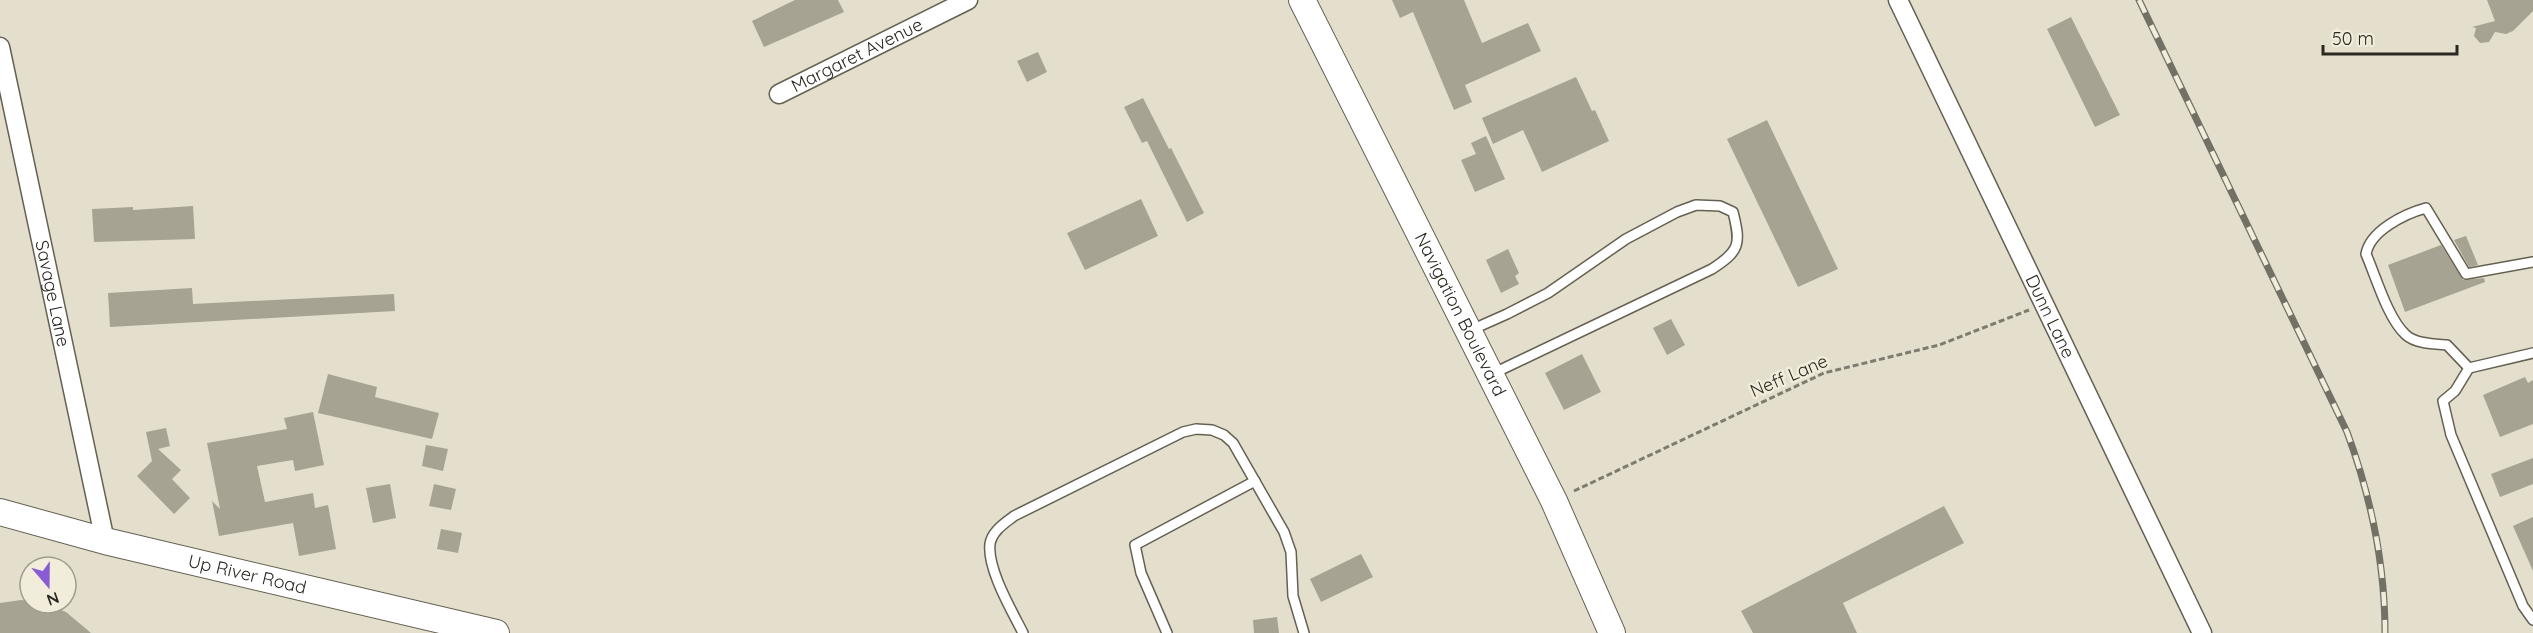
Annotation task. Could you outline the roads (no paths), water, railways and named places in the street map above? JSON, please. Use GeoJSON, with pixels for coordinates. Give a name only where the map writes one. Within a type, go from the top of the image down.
{"type":"FeatureCollection","features":[{"type":"Feature","properties":{"kind":"street","name":"Margaret Avenue"},"geometry":{"type":"LineString","coordinates":[[779,94],[968,0]]}},
{"type":"Feature","properties":{"kind":"street","name":"Navigation Boulevard"},"geometry":{"type":"LineString","coordinates":[[1302,0],[1554,501],[1612,633]]}},
{"type":"Feature","properties":{"kind":"street","name":"Dunn Lane"},"geometry":{"type":"LineString","coordinates":[[1898,0],[2202,633]]}},
{"type":"Feature","properties":{"kind":"street","name":"Savage Lane"},"geometry":{"type":"LineString","coordinates":[[0,47],[105,541]]}},
{"type":"Feature","properties":{"kind":"street","name":"Up River Road"},"geometry":{"type":"LineString","coordinates":[[0,512],[105,541],[496,633]]}},
{"type":"Feature","properties":{"kind":"lane"},"geometry":{"type":"LineString","coordinates":[[1468,331],[1507,314],[1548,292],[1626,239],[1677,212],[1696,205],[1720,206],[1733,212],[1739,234],[1737,248],[1729,258],[1712,269],[1490,375]]}},
{"type":"Feature","properties":{"kind":"lane"},"geometry":{"type":"LineString","coordinates":[[2469,368],[2447,345],[2422,342],[2407,336],[2392,315],[2366,254],[2368,244],[2380,231],[2413,211],[2426,208],[2466,274],[2533,261]]}},
{"type":"Feature","properties":{"kind":"lane"},"geometry":{"type":"LineString","coordinates":[[2533,353],[2469,368],[2454,391],[2443,401],[2451,435],[2523,606],[2533,620]]}},
{"type":"Feature","properties":{"kind":"lane"},"geometry":{"type":"LineString","coordinates":[[1023,633],[992,563],[990,543],[997,529],[1014,516],[1156,443],[1196,429],[1212,430],[1224,435],[1233,443],[1284,532],[1290,552],[1293,596],[1304,633]]}},
{"type":"Feature","properties":{"kind":"lane"},"geometry":{"type":"LineString","coordinates":[[1167,633],[1141,573],[1135,545],[1255,481]]}},
{"type":"Feature","properties":{"kind":"railway"},"geometry":{"type":"LineString","coordinates":[[2139,0],[2347,432],[2356,456],[2375,531],[2382,581],[2385,633]]}}]}
